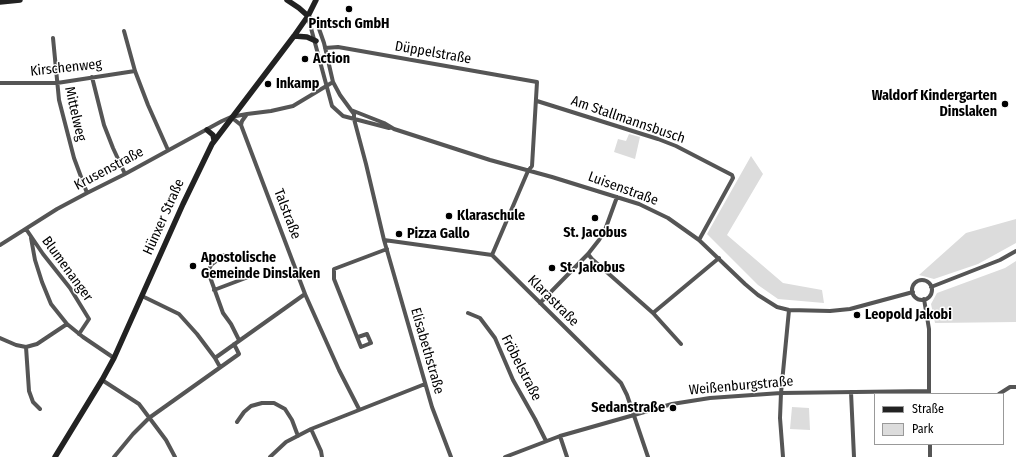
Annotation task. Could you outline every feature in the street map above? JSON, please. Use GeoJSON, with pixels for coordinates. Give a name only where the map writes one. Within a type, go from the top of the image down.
{"type":"FeatureCollection","features":[{"type":"Feature","properties":{"kind":"main road"},"geometry":{"type":"LineString","coordinates":[[0,2],[20,0]]}},
{"type":"Feature","properties":{"kind":"main road"},"geometry":{"type":"LineString","coordinates":[[287,0],[308,16]]}},
{"type":"Feature","properties":{"kind":"main road","name":"Hünxer Straße"},"geometry":{"type":"LineString","coordinates":[[55,457],[114,358],[183,204],[214,140],[294,36],[308,16],[316,0]]}},
{"type":"Feature","properties":{"kind":"main road"},"geometry":{"type":"LineString","coordinates":[[294,36],[307,37],[316,41]]}},
{"type":"Feature","properties":{"kind":"main road"},"geometry":{"type":"LineString","coordinates":[[207,130],[213,135],[214,140]]}},
{"type":"Feature","properties":{"kind":"street","name":"Luisenstraße"},"geometry":{"type":"LineString","coordinates":[[308,16],[316,41],[332,106],[343,116],[639,204],[668,218],[699,240],[745,284],[758,295],[777,307],[789,310],[813,312],[850,309],[913,292],[913,286],[918,281],[924,280],[930,284],[931,287]]}},
{"type":"Feature","properties":{"kind":"street"},"geometry":{"type":"LineString","coordinates":[[308,16],[316,23],[321,32],[333,82],[340,95],[354,114],[354,119]]}},
{"type":"Feature","properties":{"kind":"street"},"geometry":{"type":"LineString","coordinates":[[124,31],[135,71],[168,150]]}},
{"type":"Feature","properties":{"kind":"street","name":"Mittelweg"},"geometry":{"type":"LineString","coordinates":[[53,38],[59,100],[74,158],[87,193]]}},
{"type":"Feature","properties":{"kind":"street","name":"Düppelstraße"},"geometry":{"type":"LineString","coordinates":[[325,48],[338,47],[537,82],[537,101]]}},
{"type":"Feature","properties":{"kind":"street","name":"Kirschenweg"},"geometry":{"type":"LineString","coordinates":[[0,83],[57,82],[135,71]]}},
{"type":"Feature","properties":{"kind":"street","name":"Mittelweg"},"geometry":{"type":"LineString","coordinates":[[92,77],[104,125],[125,174]]}},
{"type":"Feature","properties":{"kind":"street"},"geometry":{"type":"LineString","coordinates":[[231,117],[293,106],[333,82]]}},
{"type":"Feature","properties":{"kind":"street"},"geometry":{"type":"LineString","coordinates":[[384,240],[492,255],[528,171],[532,166],[537,101]]}},
{"type":"Feature","properties":{"kind":"street","name":"Am Stallmannsbusch"},"geometry":{"type":"LineString","coordinates":[[537,101],[658,139],[676,146],[732,175],[733,178],[699,240]]}},
{"type":"Feature","properties":{"kind":"street","name":"Luisenstraße"},"geometry":{"type":"LineString","coordinates":[[351,110],[384,123],[394,130]]}},
{"type":"Feature","properties":{"kind":"street"},"geometry":{"type":"LineString","coordinates":[[231,117],[241,125],[242,121],[248,114]]}},
{"type":"Feature","properties":{"kind":"street","name":"Krusenstraße"},"geometry":{"type":"LineString","coordinates":[[0,246],[87,193],[231,117]]}},
{"type":"Feature","properties":{"kind":"street","name":"Elisabethstraße"},"geometry":{"type":"LineString","coordinates":[[354,119],[386,249],[432,407],[451,457]]}},
{"type":"Feature","properties":{"kind":"street","name":"Talstraße"},"geometry":{"type":"LineString","coordinates":[[241,125],[305,294],[339,370],[359,409]]}},
{"type":"Feature","properties":{"kind":"street"},"geometry":{"type":"LineString","coordinates":[[540,303],[588,254],[605,230],[617,197]]}},
{"type":"Feature","properties":{"kind":"street","name":"Blumenanger"},"geometry":{"type":"LineString","coordinates":[[26,229],[31,238],[70,288],[89,320],[79,334]]}},
{"type":"Feature","properties":{"kind":"street","name":"Blumenanger"},"geometry":{"type":"LineString","coordinates":[[31,238],[42,282],[51,304],[67,324],[114,358]]}},
{"type":"Feature","properties":{"kind":"street"},"geometry":{"type":"LineString","coordinates":[[358,337],[334,279],[334,269],[386,249]]}},
{"type":"Feature","properties":{"kind":"street"},"geometry":{"type":"LineString","coordinates":[[913,292],[918,299],[924,299],[929,296],[931,287],[1000,260],[1016,251]]}},
{"type":"Feature","properties":{"kind":"street"},"geometry":{"type":"LineString","coordinates":[[588,254],[653,313],[681,344]]}},
{"type":"Feature","properties":{"kind":"street"},"geometry":{"type":"LineString","coordinates":[[224,255],[211,265],[209,270],[210,277],[223,312],[239,340]]}},
{"type":"Feature","properties":{"kind":"street","name":"Klarastraße"},"geometry":{"type":"LineString","coordinates":[[492,255],[621,383],[627,395],[648,457]]}},
{"type":"Feature","properties":{"kind":"street"},"geometry":{"type":"LineString","coordinates":[[653,313],[719,258]]}},
{"type":"Feature","properties":{"kind":"street"},"geometry":{"type":"LineString","coordinates":[[214,290],[251,276]]}},
{"type":"Feature","properties":{"kind":"street"},"geometry":{"type":"LineString","coordinates":[[214,358],[305,294]]}},
{"type":"Feature","properties":{"kind":"street"},"geometry":{"type":"LineString","coordinates":[[142,296],[179,314],[197,334],[220,368]]}},
{"type":"Feature","properties":{"kind":"street"},"geometry":{"type":"LineString","coordinates":[[924,299],[929,329],[929,393]]}},
{"type":"Feature","properties":{"kind":"street"},"geometry":{"type":"LineString","coordinates":[[782,457],[780,418],[781,392],[789,310]]}},
{"type":"Feature","properties":{"kind":"street","name":"Fröbelstraße"},"geometry":{"type":"LineString","coordinates":[[468,313],[480,318],[495,338],[513,380],[546,441]]}},
{"type":"Feature","properties":{"kind":"street"},"geometry":{"type":"LineString","coordinates":[[0,338],[16,345],[26,347],[37,344],[67,324]]}},
{"type":"Feature","properties":{"kind":"street"},"geometry":{"type":"LineString","coordinates":[[114,457],[133,434],[150,418],[239,354],[234,344]]}},
{"type":"Feature","properties":{"kind":"street"},"geometry":{"type":"LineString","coordinates":[[26,347],[29,391],[32,402],[40,409]]}},
{"type":"Feature","properties":{"kind":"street"},"geometry":{"type":"LineString","coordinates":[[102,380],[140,404],[166,440],[175,457]]}},
{"type":"Feature","properties":{"kind":"street"},"geometry":{"type":"LineString","coordinates":[[270,457],[286,442],[311,429],[425,384]]}},
{"type":"Feature","properties":{"kind":"street"},"geometry":{"type":"LineString","coordinates":[[1001,393],[1010,387],[1016,387]]}},
{"type":"Feature","properties":{"kind":"street","name":"Weißenburgstraße"},"geometry":{"type":"LineString","coordinates":[[505,457],[560,436],[672,404],[710,398],[781,392],[929,393]]}},
{"type":"Feature","properties":{"kind":"street"},"geometry":{"type":"LineString","coordinates":[[851,392],[854,457]]}},
{"type":"Feature","properties":{"kind":"street"},"geometry":{"type":"LineString","coordinates":[[237,422],[244,412],[251,406],[262,403],[274,403],[285,409],[292,420],[298,436]]}},
{"type":"Feature","properties":{"kind":"street"},"geometry":{"type":"LineString","coordinates":[[311,429],[321,451],[322,457]]}},
{"type":"Feature","properties":{"kind":"street"},"geometry":{"type":"LineString","coordinates":[[560,436],[567,457]]}},
{"type":"Feature","properties":{"kind":"street"},"geometry":{"type":"LineString","coordinates":[[930,445],[930,457]]}},
{"type":"Feature","properties":{"kind":"green space"},"geometry":{"type":"Polygon","coordinates":[[[629,134],[640,137],[635,159],[614,152],[618,139],[626,141],[629,134]]]}},
{"type":"Feature","properties":{"kind":"green space"},"geometry":{"type":"Polygon","coordinates":[[[751,156],[763,174],[727,235],[783,283],[822,290],[824,303],[778,299],[758,285],[707,234],[751,156]]]}},
{"type":"Feature","properties":{"kind":"green space"},"geometry":{"type":"Polygon","coordinates":[[[1016,219],[1016,243],[978,264],[934,279],[919,275],[966,233],[1016,219]]]}},
{"type":"Feature","properties":{"kind":"green space"},"geometry":{"type":"Polygon","coordinates":[[[1016,261],[1016,322],[935,323],[931,304],[937,293],[1005,268],[1016,261]]]}},
{"type":"Feature","properties":{"kind":"green space"},"geometry":{"type":"Polygon","coordinates":[[[792,407],[809,408],[810,430],[790,429],[792,407]]]}},
{"type":"Feature","properties":{"kind":"place","name":"Pintsch GmbH"},"geometry":{"type":"Point","coordinates":[349,9]}},
{"type":"Feature","properties":{"kind":"place","name":"Action"},"geometry":{"type":"Point","coordinates":[305,59]}},
{"type":"Feature","properties":{"kind":"place","name":"Inkamp"},"geometry":{"type":"Point","coordinates":[268,84]}},
{"type":"Feature","properties":{"kind":"place","name":"Waldorf Kindergarten Dinslaken"},"geometry":{"type":"Point","coordinates":[1005,104]}},
{"type":"Feature","properties":{"kind":"place","name":"Klaraschule"},"geometry":{"type":"Point","coordinates":[449,216]}},
{"type":"Feature","properties":{"kind":"place","name":"St. Jacobus"},"geometry":{"type":"Point","coordinates":[595,218]}},
{"type":"Feature","properties":{"kind":"place","name":"Pizza Gallo"},"geometry":{"type":"Point","coordinates":[399,234]}},
{"type":"Feature","properties":{"kind":"place","name":"Apostolische Gemeinde Dinslaken"},"geometry":{"type":"Point","coordinates":[193,266]}},
{"type":"Feature","properties":{"kind":"place","name":"St. Jakobus"},"geometry":{"type":"Point","coordinates":[552,268]}},
{"type":"Feature","properties":{"kind":"place","name":"Leopold Jakobi"},"geometry":{"type":"Point","coordinates":[857,315]}},
{"type":"Feature","properties":{"kind":"place","name":"Sedanstraße"},"geometry":{"type":"Point","coordinates":[673,408]}}]}
